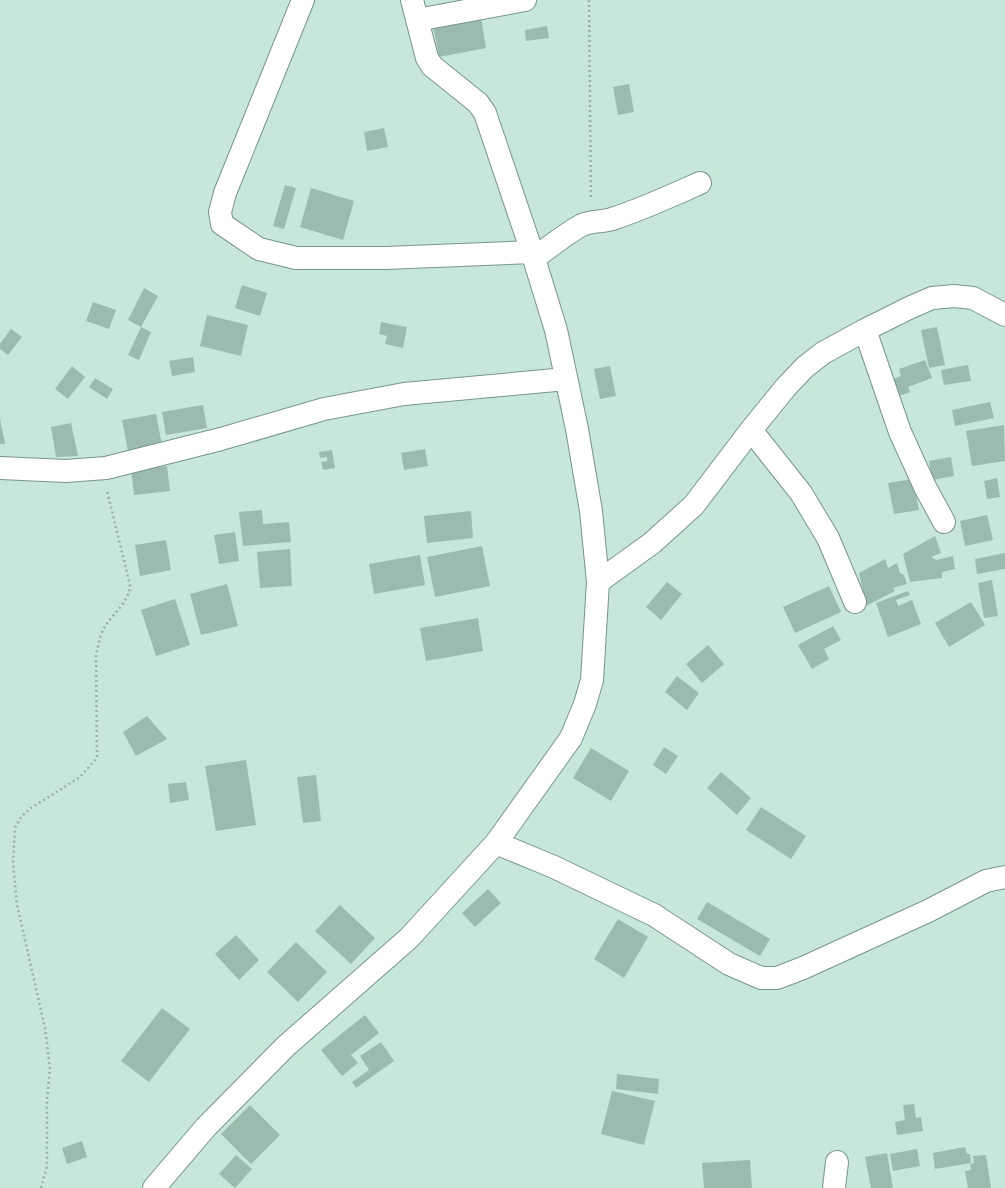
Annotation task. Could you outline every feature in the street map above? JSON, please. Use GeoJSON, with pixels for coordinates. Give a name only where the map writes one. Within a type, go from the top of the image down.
{"type":"FeatureCollection","features":[{"type":"Feature","properties":{"kind":"street"},"geometry":{"type":"LineString","coordinates":[[303,0],[225,193],[220,212],[222,224],[259,248],[296,258],[533,255],[584,224],[607,221],[624,215],[655,204],[700,183]]}},
{"type":"Feature","properties":{"kind":"street"},"geometry":{"type":"LineString","coordinates":[[154,1188],[206,1127],[286,1046],[409,938],[496,844],[571,738],[585,704],[592,680],[598,582],[591,511],[577,429],[556,330],[533,255],[485,113],[478,102],[432,66],[427,58],[415,10],[525,0]]}},
{"type":"Feature","properties":{"kind":"street"},"geometry":{"type":"LineString","coordinates":[[598,582],[652,543],[694,505],[786,387],[805,367],[823,353],[865,330],[932,298],[954,296],[973,298],[1005,315]]}},
{"type":"Feature","properties":{"kind":"street"},"geometry":{"type":"LineString","coordinates":[[865,330],[900,432],[925,487],[944,522]]}},
{"type":"Feature","properties":{"kind":"street"},"geometry":{"type":"LineString","coordinates":[[0,468],[66,471],[106,468],[221,439],[324,409],[404,394],[566,379]]}},
{"type":"Feature","properties":{"kind":"street"},"geometry":{"type":"LineString","coordinates":[[751,430],[800,493],[824,532],[855,602]]}},
{"type":"Feature","properties":{"kind":"street"},"geometry":{"type":"LineString","coordinates":[[496,844],[554,867],[654,915],[729,964],[761,978],[777,978],[803,968],[928,911],[986,881],[1005,877]]}},
{"type":"Feature","properties":{"kind":"street"},"geometry":{"type":"LineString","coordinates":[[834,1188],[837,1162]]}},
{"type":"Feature","properties":{"kind":"path"},"geometry":{"type":"LineString","coordinates":[[584,224],[591,201],[589,0]]}},
{"type":"Feature","properties":{"kind":"path"},"geometry":{"type":"LineString","coordinates":[[41,1188],[48,1166],[47,1100],[50,1069],[45,1028],[17,905],[13,863],[15,828],[21,817],[31,808],[80,777],[97,758],[96,656],[98,643],[104,627],[128,594],[130,585],[102,468]]}},
{"type":"Feature","properties":{"kind":"building"},"geometry":{"type":"Polygon","coordinates":[[[481,17],[486,48],[439,57],[433,26],[481,17]]]}},
{"type":"Feature","properties":{"kind":"building"},"geometry":{"type":"Polygon","coordinates":[[[547,26],[549,38],[526,41],[525,30],[547,26]]]}},
{"type":"Feature","properties":{"kind":"building"},"geometry":{"type":"Polygon","coordinates":[[[629,84],[634,112],[618,115],[613,87],[629,84]]]}},
{"type":"Feature","properties":{"kind":"building"},"geometry":{"type":"Polygon","coordinates":[[[384,128],[388,147],[367,151],[364,132],[384,128]]]}},
{"type":"Feature","properties":{"kind":"building"},"geometry":{"type":"Polygon","coordinates":[[[285,185],[296,188],[284,229],[273,226],[285,185]]]}},
{"type":"Feature","properties":{"kind":"building"},"geometry":{"type":"Polygon","coordinates":[[[311,188],[354,201],[343,240],[300,227],[311,188]]]}},
{"type":"Feature","properties":{"kind":"building"},"geometry":{"type":"Polygon","coordinates":[[[242,285],[267,293],[260,316],[235,308],[242,285]]]}},
{"type":"Feature","properties":{"kind":"building"},"geometry":{"type":"Polygon","coordinates":[[[144,288],[158,296],[141,327],[128,320],[144,288]]]}},
{"type":"Feature","properties":{"kind":"building"},"geometry":{"type":"Polygon","coordinates":[[[93,302],[116,310],[109,329],[86,321],[93,302]]]}},
{"type":"Feature","properties":{"kind":"building"},"geometry":{"type":"Polygon","coordinates":[[[207,315],[248,325],[241,356],[200,346],[207,315]]]}},
{"type":"Feature","properties":{"kind":"building"},"geometry":{"type":"Polygon","coordinates":[[[381,322],[407,327],[403,348],[385,344],[387,336],[379,334],[381,322]]]}},
{"type":"Feature","properties":{"kind":"building"},"geometry":{"type":"Polygon","coordinates":[[[141,327],[151,332],[139,360],[128,355],[141,327]]]}},
{"type":"Feature","properties":{"kind":"building"},"geometry":{"type":"Polygon","coordinates":[[[937,327],[945,365],[929,368],[921,330],[937,327]]]}},
{"type":"Feature","properties":{"kind":"building"},"geometry":{"type":"Polygon","coordinates":[[[11,329],[22,337],[8,355],[0,349],[0,344],[11,329]]]}},
{"type":"Feature","properties":{"kind":"building"},"geometry":{"type":"Polygon","coordinates":[[[193,357],[195,372],[172,376],[169,361],[193,357]]]}},
{"type":"Feature","properties":{"kind":"building"},"geometry":{"type":"Polygon","coordinates":[[[925,360],[932,378],[908,387],[910,392],[894,398],[887,381],[901,376],[899,369],[925,360]]]}},
{"type":"Feature","properties":{"kind":"building"},"geometry":{"type":"Polygon","coordinates":[[[968,365],[971,381],[944,385],[941,370],[968,365]]]}},
{"type":"Feature","properties":{"kind":"building"},"geometry":{"type":"Polygon","coordinates":[[[72,366],[85,377],[68,399],[55,389],[72,366]]]}},
{"type":"Feature","properties":{"kind":"building"},"geometry":{"type":"Polygon","coordinates":[[[610,366],[616,396],[600,399],[594,369],[610,366]]]}},
{"type":"Feature","properties":{"kind":"building"},"geometry":{"type":"Polygon","coordinates":[[[95,378],[113,389],[107,399],[89,387],[95,378]]]}},
{"type":"Feature","properties":{"kind":"building"},"geometry":{"type":"Polygon","coordinates":[[[990,402],[994,418],[955,426],[952,410],[990,402]]]}},
{"type":"Feature","properties":{"kind":"building"},"geometry":{"type":"Polygon","coordinates":[[[203,405],[207,428],[166,435],[162,412],[203,405]]]}},
{"type":"Feature","properties":{"kind":"building"},"geometry":{"type":"Polygon","coordinates":[[[156,414],[162,445],[128,451],[122,420],[156,414]]]}},
{"type":"Feature","properties":{"kind":"building"},"geometry":{"type":"Polygon","coordinates":[[[0,419],[5,444],[0,444],[0,419]]]}},
{"type":"Feature","properties":{"kind":"building"},"geometry":{"type":"Polygon","coordinates":[[[71,423],[78,456],[56,457],[51,427],[71,423]]]}},
{"type":"Feature","properties":{"kind":"building"},"geometry":{"type":"Polygon","coordinates":[[[1004,425],[1005,461],[972,466],[966,431],[1004,425]]]}},
{"type":"Feature","properties":{"kind":"building"},"geometry":{"type":"Polygon","coordinates":[[[425,449],[428,466],[404,470],[401,453],[425,449]]]}},
{"type":"Feature","properties":{"kind":"building"},"geometry":{"type":"Polygon","coordinates":[[[332,450],[335,468],[323,470],[321,462],[327,461],[327,457],[320,458],[319,452],[332,450]]]}},
{"type":"Feature","properties":{"kind":"building"},"geometry":{"type":"Polygon","coordinates":[[[951,457],[954,476],[932,480],[929,461],[951,457]]]}},
{"type":"Feature","properties":{"kind":"building"},"geometry":{"type":"Polygon","coordinates":[[[167,466],[170,491],[134,495],[131,470],[167,466]]]}},
{"type":"Feature","properties":{"kind":"building"},"geometry":{"type":"Polygon","coordinates":[[[997,478],[1000,497],[987,499],[984,481],[997,478]]]}},
{"type":"Feature","properties":{"kind":"building"},"geometry":{"type":"Polygon","coordinates":[[[913,479],[919,510],[894,514],[888,483],[913,479]]]}},
{"type":"Feature","properties":{"kind":"building"},"geometry":{"type":"Polygon","coordinates":[[[262,510],[263,524],[289,522],[291,542],[243,546],[239,512],[262,510]]]}},
{"type":"Feature","properties":{"kind":"building"},"geometry":{"type":"Polygon","coordinates":[[[471,511],[473,538],[427,543],[424,516],[471,511]]]}},
{"type":"Feature","properties":{"kind":"building"},"geometry":{"type":"Polygon","coordinates":[[[987,515],[993,540],[965,546],[960,521],[987,515]]]}},
{"type":"Feature","properties":{"kind":"building"},"geometry":{"type":"Polygon","coordinates":[[[235,532],[239,561],[219,564],[214,535],[235,532]]]}},
{"type":"Feature","properties":{"kind":"building"},"geometry":{"type":"Polygon","coordinates":[[[935,536],[941,553],[931,557],[936,560],[953,556],[955,569],[942,572],[942,578],[910,582],[903,554],[935,536]]]}},
{"type":"Feature","properties":{"kind":"building"},"geometry":{"type":"Polygon","coordinates":[[[166,540],[171,570],[140,576],[135,545],[166,540]]]}},
{"type":"Feature","properties":{"kind":"building"},"geometry":{"type":"Polygon","coordinates":[[[482,546],[490,586],[435,597],[427,557],[482,546]]]}},
{"type":"Feature","properties":{"kind":"building"},"geometry":{"type":"Polygon","coordinates":[[[290,549],[292,586],[260,588],[257,552],[290,549]]]}},
{"type":"Feature","properties":{"kind":"building"},"geometry":{"type":"Polygon","coordinates":[[[1005,553],[1005,569],[977,574],[975,559],[1005,553]]]}},
{"type":"Feature","properties":{"kind":"building"},"geometry":{"type":"Polygon","coordinates":[[[420,555],[425,585],[374,594],[369,564],[420,555]]]}},
{"type":"Feature","properties":{"kind":"building"},"geometry":{"type":"Polygon","coordinates":[[[885,559],[888,568],[897,563],[900,573],[904,575],[907,584],[893,588],[895,591],[866,606],[859,573],[885,559]]]}},
{"type":"Feature","properties":{"kind":"building"},"geometry":{"type":"Polygon","coordinates":[[[992,580],[998,616],[984,618],[978,583],[992,580]]]}},
{"type":"Feature","properties":{"kind":"building"},"geometry":{"type":"Polygon","coordinates":[[[667,582],[682,594],[661,620],[646,607],[667,582]]]}},
{"type":"Feature","properties":{"kind":"building"},"geometry":{"type":"Polygon","coordinates":[[[227,584],[238,626],[201,635],[190,594],[227,584]]]}},
{"type":"Feature","properties":{"kind":"building"},"geometry":{"type":"Polygon","coordinates":[[[829,586],[841,612],[795,633],[783,607],[829,586]]]}},
{"type":"Feature","properties":{"kind":"building"},"geometry":{"type":"Polygon","coordinates":[[[908,591],[910,595],[896,600],[898,606],[912,600],[921,624],[888,637],[876,603],[908,591]]]}},
{"type":"Feature","properties":{"kind":"building"},"geometry":{"type":"Polygon","coordinates":[[[175,599],[190,645],[156,656],[141,610],[175,599]]]}},
{"type":"Feature","properties":{"kind":"building"},"geometry":{"type":"Polygon","coordinates":[[[971,602],[985,625],[949,647],[935,623],[971,602]]]}},
{"type":"Feature","properties":{"kind":"building"},"geometry":{"type":"Polygon","coordinates":[[[478,618],[483,651],[426,661],[420,628],[478,618]]]}},
{"type":"Feature","properties":{"kind":"building"},"geometry":{"type":"Polygon","coordinates":[[[833,626],[841,640],[824,649],[829,659],[812,669],[798,645],[833,626]]]}},
{"type":"Feature","properties":{"kind":"building"},"geometry":{"type":"Polygon","coordinates":[[[708,645],[724,664],[702,683],[686,664],[708,645]]]}},
{"type":"Feature","properties":{"kind":"building"},"geometry":{"type":"Polygon","coordinates":[[[677,676],[699,693],[687,710],[665,692],[677,676]]]}},
{"type":"Feature","properties":{"kind":"building"},"geometry":{"type":"Polygon","coordinates":[[[147,716],[167,739],[136,756],[123,732],[147,716]]]}},
{"type":"Feature","properties":{"kind":"building"},"geometry":{"type":"Polygon","coordinates":[[[664,747],[678,756],[666,774],[653,765],[664,747]]]}},
{"type":"Feature","properties":{"kind":"building"},"geometry":{"type":"Polygon","coordinates":[[[591,748],[629,771],[611,801],[573,778],[591,748]]]}},
{"type":"Feature","properties":{"kind":"building"},"geometry":{"type":"Polygon","coordinates":[[[246,760],[256,825],[216,831],[205,766],[246,760]]]}},
{"type":"Feature","properties":{"kind":"building"},"geometry":{"type":"Polygon","coordinates":[[[721,772],[751,798],[737,815],[707,788],[721,772]]]}},
{"type":"Feature","properties":{"kind":"building"},"geometry":{"type":"Polygon","coordinates":[[[316,775],[321,821],[303,823],[297,777],[316,775]]]}},
{"type":"Feature","properties":{"kind":"building"},"geometry":{"type":"Polygon","coordinates":[[[186,782],[189,800],[170,803],[168,784],[186,782]]]}},
{"type":"Feature","properties":{"kind":"building"},"geometry":{"type":"Polygon","coordinates":[[[761,807],[806,836],[791,859],[746,830],[761,807]]]}},
{"type":"Feature","properties":{"kind":"building"},"geometry":{"type":"Polygon","coordinates":[[[488,889],[501,903],[475,927],[462,913],[488,889]]]}},
{"type":"Feature","properties":{"kind":"building"},"geometry":{"type":"Polygon","coordinates":[[[707,902],[770,939],[760,956],[697,919],[707,902]]]}},
{"type":"Feature","properties":{"kind":"building"},"geometry":{"type":"Polygon","coordinates":[[[340,905],[375,938],[351,964],[315,931],[340,905]]]}},
{"type":"Feature","properties":{"kind":"building"},"geometry":{"type":"Polygon","coordinates":[[[618,919],[648,937],[624,978],[594,959],[618,919]]]}},
{"type":"Feature","properties":{"kind":"building"},"geometry":{"type":"Polygon","coordinates":[[[236,935],[259,960],[239,980],[215,954],[236,935]]]}},
{"type":"Feature","properties":{"kind":"building"},"geometry":{"type":"Polygon","coordinates":[[[296,942],[327,972],[298,1002],[267,972],[296,942]]]}},
{"type":"Feature","properties":{"kind":"building"},"geometry":{"type":"Polygon","coordinates":[[[162,1008],[190,1029],[149,1082],[121,1061],[162,1008]]]}},
{"type":"Feature","properties":{"kind":"building"},"geometry":{"type":"Polygon","coordinates":[[[365,1015],[379,1033],[351,1055],[358,1063],[342,1076],[321,1050],[365,1015]]]}},
{"type":"Feature","properties":{"kind":"building"},"geometry":{"type":"Polygon","coordinates":[[[381,1042],[394,1061],[356,1088],[352,1082],[369,1070],[360,1056],[381,1042]]]}},
{"type":"Feature","properties":{"kind":"building"},"geometry":{"type":"Polygon","coordinates":[[[617,1074],[659,1079],[658,1094],[616,1089],[617,1074]]]}},
{"type":"Feature","properties":{"kind":"building"},"geometry":{"type":"Polygon","coordinates":[[[612,1091],[655,1101],[644,1145],[601,1134],[612,1091]]]}},
{"type":"Feature","properties":{"kind":"building"},"geometry":{"type":"Polygon","coordinates":[[[914,1104],[916,1118],[921,1117],[923,1131],[897,1135],[895,1122],[905,1120],[903,1105],[914,1104]]]}},
{"type":"Feature","properties":{"kind":"building"},"geometry":{"type":"Polygon","coordinates":[[[250,1105],[280,1135],[251,1164],[221,1134],[250,1105]]]}},
{"type":"Feature","properties":{"kind":"building"},"geometry":{"type":"Polygon","coordinates":[[[82,1141],[87,1157],[67,1164],[62,1148],[82,1141]]]}},
{"type":"Feature","properties":{"kind":"building"},"geometry":{"type":"Polygon","coordinates":[[[965,1147],[967,1154],[970,1154],[971,1163],[935,1169],[933,1153],[965,1147]]]}},
{"type":"Feature","properties":{"kind":"building"},"geometry":{"type":"Polygon","coordinates":[[[917,1149],[920,1166],[893,1171],[890,1154],[917,1149]]]}},
{"type":"Feature","properties":{"kind":"building"},"geometry":{"type":"Polygon","coordinates":[[[887,1153],[893,1188],[871,1188],[865,1157],[887,1153]]]}},
{"type":"Feature","properties":{"kind":"building"},"geometry":{"type":"Polygon","coordinates":[[[236,1155],[252,1169],[235,1188],[219,1174],[236,1155]]]}},
{"type":"Feature","properties":{"kind":"building"},"geometry":{"type":"Polygon","coordinates":[[[986,1155],[991,1188],[968,1188],[965,1171],[971,1170],[970,1164],[974,1163],[973,1156],[986,1155]]]}},
{"type":"Feature","properties":{"kind":"building"},"geometry":{"type":"Polygon","coordinates":[[[750,1160],[752,1188],[704,1188],[702,1163],[750,1160]]]}}]}
